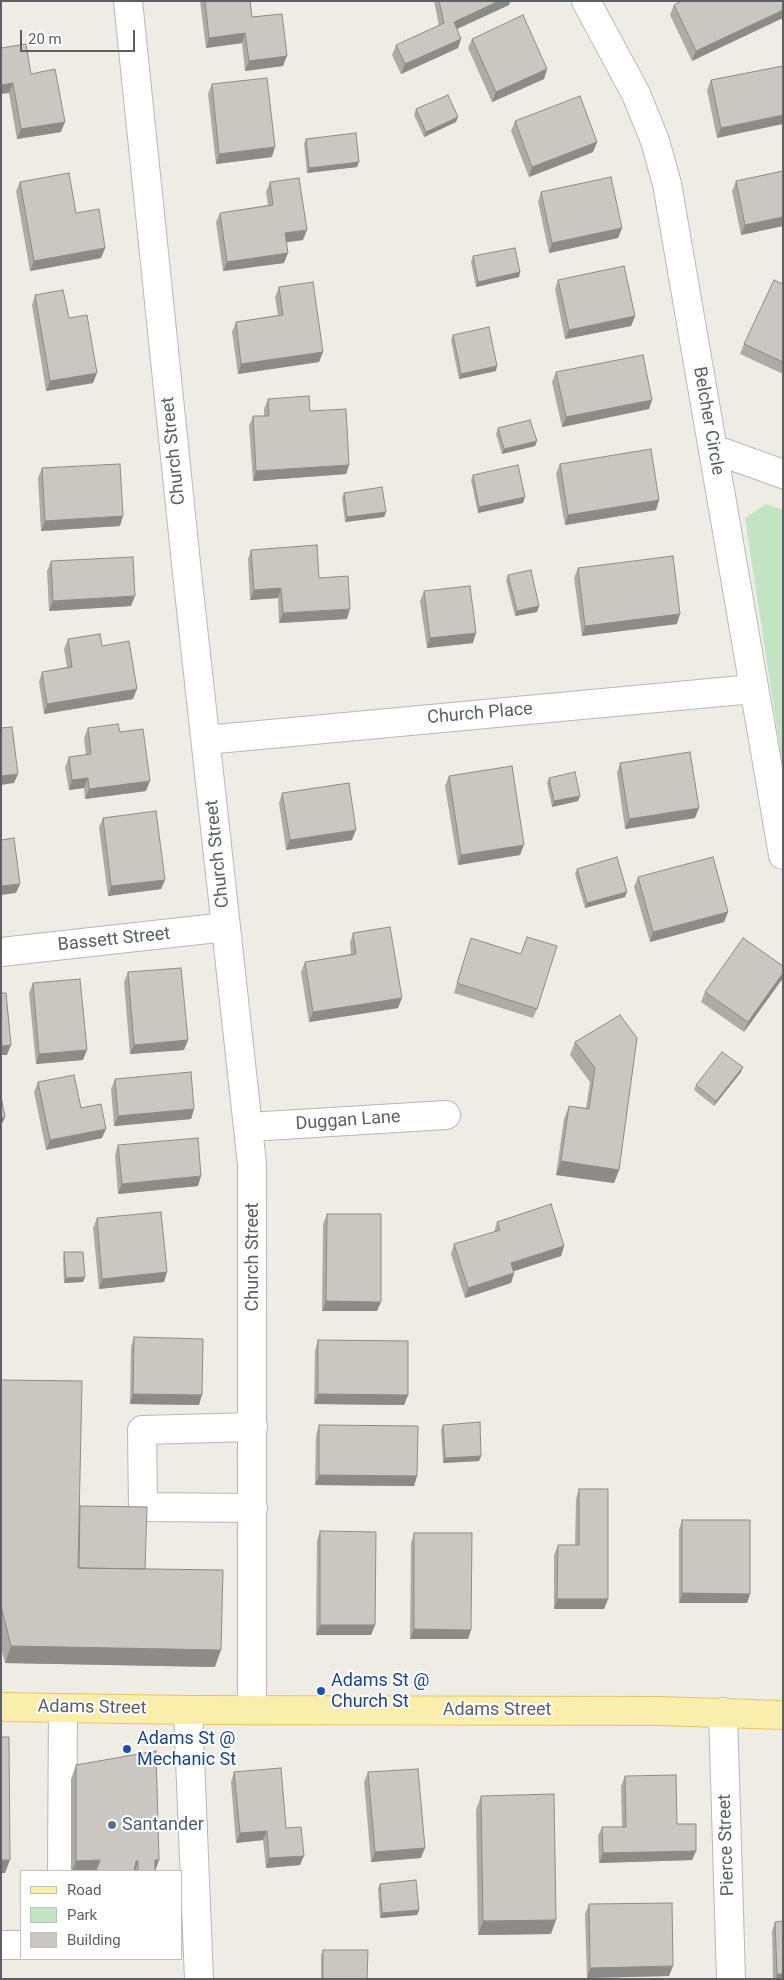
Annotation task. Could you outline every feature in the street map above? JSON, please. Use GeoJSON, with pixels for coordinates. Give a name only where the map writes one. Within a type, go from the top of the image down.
{"type":"FeatureCollection","features":[{"type":"Feature","properties":{"kind":"main road","name":"Adams Street"},"geometry":{"type":"LineString","coordinates":[[1,1707],[188,1710],[723,1712],[783,1715]]}},
{"type":"Feature","properties":{"kind":"street","name":"Church Street"},"geometry":{"type":"LineString","coordinates":[[128,1],[186,563],[249,1128],[252,1198],[252,1709]]}},
{"type":"Feature","properties":{"kind":"street","name":"Belcher Circle"},"geometry":{"type":"LineString","coordinates":[[586,1],[636,94],[655,141],[667,184],[783,855]]}},
{"type":"Feature","properties":{"kind":"street"},"geometry":{"type":"LineString","coordinates":[[713,449],[783,474]]}},
{"type":"Feature","properties":{"kind":"street","name":"Church Place"},"geometry":{"type":"LineString","coordinates":[[206,740],[753,689]]}},
{"type":"Feature","properties":{"kind":"street","name":"Bassett Street"},"geometry":{"type":"LineString","coordinates":[[1,952],[226,927]]}},
{"type":"Feature","properties":{"kind":"street","name":"Duggan Lane"},"geometry":{"type":"LineString","coordinates":[[249,1128],[446,1115]]}},
{"type":"Feature","properties":{"kind":"street"},"geometry":{"type":"LineString","coordinates":[[253,1427],[142,1430],[143,1507],[253,1508]]}},
{"type":"Feature","properties":{"kind":"street"},"geometry":{"type":"LineString","coordinates":[[62,1870],[63,1708]]}},
{"type":"Feature","properties":{"kind":"street"},"geometry":{"type":"LineString","coordinates":[[188,1710],[189,1939],[199,1979]]}},
{"type":"Feature","properties":{"kind":"street","name":"Pierce Street"},"geometry":{"type":"LineString","coordinates":[[723,1712],[731,1979]]}},
{"type":"Feature","properties":{"kind":"street"},"geometry":{"type":"LineString","coordinates":[[1,1945],[20,1945]]}},
{"type":"Feature","properties":{"kind":"green space"},"geometry":{"type":"Polygon","coordinates":[[[766,504],[783,510],[783,768],[745,518],[766,504]]]}},
{"type":"Feature","properties":{"kind":"building"},"geometry":{"type":"Polygon","coordinates":[[[205,1],[250,1],[252,17],[282,14],[287,56],[249,61],[245,33],[209,38],[205,1]]]}},
{"type":"Feature","properties":{"kind":"building"},"geometry":{"type":"Polygon","coordinates":[[[439,1],[499,1],[454,22],[461,39],[405,64],[396,45],[444,23],[439,1]]]}},
{"type":"Feature","properties":{"kind":"building"},"geometry":{"type":"Polygon","coordinates":[[[681,1],[783,1],[783,10],[696,51],[674,5],[681,1]]]}},
{"type":"Feature","properties":{"kind":"building"},"geometry":{"type":"Polygon","coordinates":[[[523,15],[547,69],[496,92],[472,39],[523,15]]]}},
{"type":"Feature","properties":{"kind":"building"},"geometry":{"type":"Polygon","coordinates":[[[26,44],[31,74],[55,69],[65,122],[21,129],[13,83],[1,85],[1,48],[26,44]]]}},
{"type":"Feature","properties":{"kind":"building"},"geometry":{"type":"Polygon","coordinates":[[[783,66],[783,115],[721,128],[711,80],[783,66]]]}},
{"type":"Feature","properties":{"kind":"building"},"geometry":{"type":"Polygon","coordinates":[[[267,78],[275,147],[219,154],[212,84],[267,78]]]}},
{"type":"Feature","properties":{"kind":"building"},"geometry":{"type":"Polygon","coordinates":[[[448,95],[458,117],[426,132],[416,109],[448,95]]]}},
{"type":"Feature","properties":{"kind":"building"},"geometry":{"type":"Polygon","coordinates":[[[580,96],[597,142],[532,167],[515,121],[580,96]]]}},
{"type":"Feature","properties":{"kind":"building"},"geometry":{"type":"Polygon","coordinates":[[[356,133],[359,162],[309,168],[306,139],[356,133]]]}},
{"type":"Feature","properties":{"kind":"building"},"geometry":{"type":"Polygon","coordinates":[[[783,171],[783,217],[745,225],[736,181],[783,171]]]}},
{"type":"Feature","properties":{"kind":"building"},"geometry":{"type":"Polygon","coordinates":[[[69,173],[76,213],[99,209],[105,248],[34,261],[20,182],[69,173]]]}},
{"type":"Feature","properties":{"kind":"building"},"geometry":{"type":"Polygon","coordinates":[[[611,177],[622,228],[552,243],[541,192],[611,177]]]}},
{"type":"Feature","properties":{"kind":"building"},"geometry":{"type":"Polygon","coordinates":[[[299,178],[307,230],[285,233],[288,253],[227,262],[220,213],[273,205],[270,182],[299,178]]]}},
{"type":"Feature","properties":{"kind":"building"},"geometry":{"type":"Polygon","coordinates":[[[515,248],[520,272],[478,282],[473,256],[515,248]]]}},
{"type":"Feature","properties":{"kind":"building"},"geometry":{"type":"Polygon","coordinates":[[[624,266],[635,316],[569,330],[558,280],[624,266]]]}},
{"type":"Feature","properties":{"kind":"building"},"geometry":{"type":"Polygon","coordinates":[[[774,280],[783,284],[783,362],[744,344],[774,280]]]}},
{"type":"Feature","properties":{"kind":"building"},"geometry":{"type":"Polygon","coordinates":[[[313,282],[323,352],[241,364],[236,322],[283,315],[279,287],[313,282]]]}},
{"type":"Feature","properties":{"kind":"building"},"geometry":{"type":"Polygon","coordinates":[[[63,290],[69,318],[87,315],[97,373],[50,381],[35,295],[63,290]]]}},
{"type":"Feature","properties":{"kind":"building"},"geometry":{"type":"Polygon","coordinates":[[[489,327],[497,366],[461,374],[453,335],[489,327]]]}},
{"type":"Feature","properties":{"kind":"building"},"geometry":{"type":"Polygon","coordinates":[[[643,355],[652,400],[566,417],[556,372],[643,355]]]}},
{"type":"Feature","properties":{"kind":"building"},"geometry":{"type":"Polygon","coordinates":[[[309,396],[310,411],[346,409],[349,465],[256,471],[253,416],[269,416],[268,399],[309,396]]]}},
{"type":"Feature","properties":{"kind":"building"},"geometry":{"type":"Polygon","coordinates":[[[530,420],[537,441],[504,449],[498,428],[530,420]]]}},
{"type":"Feature","properties":{"kind":"building"},"geometry":{"type":"Polygon","coordinates":[[[651,449],[659,500],[568,515],[560,464],[651,449]]]}},
{"type":"Feature","properties":{"kind":"building"},"geometry":{"type":"Polygon","coordinates":[[[120,464],[123,516],[45,521],[42,468],[120,464]]]}},
{"type":"Feature","properties":{"kind":"building"},"geometry":{"type":"Polygon","coordinates":[[[518,465],[525,497],[479,507],[473,475],[518,465]]]}},
{"type":"Feature","properties":{"kind":"building"},"geometry":{"type":"Polygon","coordinates":[[[382,487],[386,512],[347,517],[344,493],[382,487]]]}},
{"type":"Feature","properties":{"kind":"building"},"geometry":{"type":"Polygon","coordinates":[[[317,545],[319,578],[348,576],[350,609],[283,613],[281,588],[254,590],[251,550],[317,545]]]}},
{"type":"Feature","properties":{"kind":"building"},"geometry":{"type":"Polygon","coordinates":[[[673,556],[680,614],[585,626],[578,568],[673,556]]]}},
{"type":"Feature","properties":{"kind":"building"},"geometry":{"type":"Polygon","coordinates":[[[133,557],[135,596],[53,601],[51,561],[133,557]]]}},
{"type":"Feature","properties":{"kind":"building"},"geometry":{"type":"Polygon","coordinates":[[[531,570],[539,606],[517,611],[508,575],[531,570]]]}},
{"type":"Feature","properties":{"kind":"building"},"geometry":{"type":"Polygon","coordinates":[[[470,586],[476,633],[430,638],[424,591],[470,586]]]}},
{"type":"Feature","properties":{"kind":"building"},"geometry":{"type":"Polygon","coordinates":[[[100,634],[102,646],[129,641],[137,689],[47,704],[42,672],[72,667],[68,639],[100,634]]]}},
{"type":"Feature","properties":{"kind":"building"},"geometry":{"type":"Polygon","coordinates":[[[118,724],[120,732],[143,729],[150,781],[89,789],[88,778],[72,780],[69,757],[91,754],[88,728],[118,724]]]}},
{"type":"Feature","properties":{"kind":"building"},"geometry":{"type":"Polygon","coordinates":[[[12,727],[18,774],[1,776],[1,728],[12,727]]]}},
{"type":"Feature","properties":{"kind":"building"},"geometry":{"type":"Polygon","coordinates":[[[690,752],[699,808],[629,819],[620,763],[690,752]]]}},
{"type":"Feature","properties":{"kind":"building"},"geometry":{"type":"Polygon","coordinates":[[[512,766],[524,845],[461,855],[449,776],[512,766]]]}},
{"type":"Feature","properties":{"kind":"building"},"geometry":{"type":"Polygon","coordinates":[[[575,772],[580,796],[554,801],[549,778],[575,772]]]}},
{"type":"Feature","properties":{"kind":"building"},"geometry":{"type":"Polygon","coordinates":[[[349,783],[356,830],[290,840],[282,793],[349,783]]]}},
{"type":"Feature","properties":{"kind":"building"},"geometry":{"type":"Polygon","coordinates":[[[156,811],[165,880],[111,886],[103,818],[156,811]]]}},
{"type":"Feature","properties":{"kind":"building"},"geometry":{"type":"Polygon","coordinates":[[[14,838],[20,884],[1,886],[1,840],[14,838]]]}},
{"type":"Feature","properties":{"kind":"building"},"geometry":{"type":"Polygon","coordinates":[[[617,857],[627,892],[587,903],[577,869],[617,857]]]}},
{"type":"Feature","properties":{"kind":"building"},"geometry":{"type":"Polygon","coordinates":[[[713,857],[728,912],[653,932],[638,877],[713,857]]]}},
{"type":"Feature","properties":{"kind":"building"},"geometry":{"type":"Polygon","coordinates":[[[390,927],[402,998],[313,1012],[305,962],[356,954],[353,933],[390,927]]]}},
{"type":"Feature","properties":{"kind":"building"},"geometry":{"type":"Polygon","coordinates":[[[527,937],[557,946],[537,1009],[457,983],[471,938],[521,954],[527,937]]]}},
{"type":"Feature","properties":{"kind":"building"},"geometry":{"type":"Polygon","coordinates":[[[743,938],[783,966],[783,973],[748,1022],[705,992],[743,938]]]}},
{"type":"Feature","properties":{"kind":"building"},"geometry":{"type":"Polygon","coordinates":[[[181,968],[188,1040],[134,1045],[128,972],[181,968]]]}},
{"type":"Feature","properties":{"kind":"building"},"geometry":{"type":"Polygon","coordinates":[[[80,979],[87,1050],[39,1054],[33,983],[80,979]]]}},
{"type":"Feature","properties":{"kind":"building"},"geometry":{"type":"Polygon","coordinates":[[[1,993],[6,993],[11,1045],[1,1046],[1,993]]]}},
{"type":"Feature","properties":{"kind":"building"},"geometry":{"type":"Polygon","coordinates":[[[620,1015],[637,1038],[619,1170],[561,1161],[569,1106],[589,1109],[595,1068],[575,1042],[620,1015]]]}},
{"type":"Feature","properties":{"kind":"building"},"geometry":{"type":"Polygon","coordinates":[[[722,1052],[743,1067],[716,1101],[696,1085],[722,1052]]]}},
{"type":"Feature","properties":{"kind":"building"},"geometry":{"type":"Polygon","coordinates":[[[191,1072],[194,1109],[118,1116],[115,1079],[191,1072]]]}},
{"type":"Feature","properties":{"kind":"building"},"geometry":{"type":"Polygon","coordinates":[[[74,1075],[81,1108],[101,1104],[106,1129],[50,1140],[38,1082],[74,1075]]]}},
{"type":"Feature","properties":{"kind":"building"},"geometry":{"type":"Polygon","coordinates":[[[1,1096],[5,1117],[1,1118],[1,1096]]]}},
{"type":"Feature","properties":{"kind":"building"},"geometry":{"type":"Polygon","coordinates":[[[198,1138],[201,1176],[122,1184],[118,1145],[198,1138]]]}},
{"type":"Feature","properties":{"kind":"building"},"geometry":{"type":"Polygon","coordinates":[[[551,1204],[564,1246],[511,1263],[514,1273],[468,1288],[454,1244],[500,1230],[497,1222],[551,1204]]]}},
{"type":"Feature","properties":{"kind":"building"},"geometry":{"type":"Polygon","coordinates":[[[161,1212],[167,1272],[102,1279],[97,1218],[161,1212]]]}},
{"type":"Feature","properties":{"kind":"building"},"geometry":{"type":"Polygon","coordinates":[[[327,1214],[381,1214],[381,1302],[326,1301],[327,1214]]]}},
{"type":"Feature","properties":{"kind":"building"},"geometry":{"type":"Polygon","coordinates":[[[64,1252],[83,1252],[85,1277],[66,1278],[64,1252]]]}},
{"type":"Feature","properties":{"kind":"building"},"geometry":{"type":"Polygon","coordinates":[[[134,1337],[203,1339],[202,1395],[133,1394],[134,1337]]]}},
{"type":"Feature","properties":{"kind":"building"},"geometry":{"type":"Polygon","coordinates":[[[318,1340],[408,1341],[408,1395],[318,1394],[318,1340]]]}},
{"type":"Feature","properties":{"kind":"building"},"geometry":{"type":"Polygon","coordinates":[[[1,1380],[82,1381],[78,1568],[223,1570],[221,1650],[11,1646],[1,1606],[1,1380]]]}},
{"type":"Feature","properties":{"kind":"building"},"geometry":{"type":"Polygon","coordinates":[[[480,1422],[481,1456],[445,1458],[443,1425],[480,1422]]]}},
{"type":"Feature","properties":{"kind":"building"},"geometry":{"type":"Polygon","coordinates":[[[319,1425],[418,1426],[417,1476],[319,1475],[319,1425]]]}},
{"type":"Feature","properties":{"kind":"building"},"geometry":{"type":"Polygon","coordinates":[[[579,1489],[608,1489],[608,1599],[557,1599],[558,1545],[579,1545],[579,1489]]]}},
{"type":"Feature","properties":{"kind":"building"},"geometry":{"type":"Polygon","coordinates":[[[80,1506],[147,1507],[145,1569],[79,1568],[80,1506]]]}},
{"type":"Feature","properties":{"kind":"building"},"geometry":{"type":"Polygon","coordinates":[[[682,1520],[750,1520],[750,1594],[682,1593],[682,1520]]]}},
{"type":"Feature","properties":{"kind":"building"},"geometry":{"type":"Polygon","coordinates":[[[320,1531],[376,1532],[375,1625],[320,1625],[320,1531]]]}},
{"type":"Feature","properties":{"kind":"building"},"geometry":{"type":"Polygon","coordinates":[[[414,1533],[472,1533],[471,1630],[414,1629],[414,1533]]]}},
{"type":"Feature","properties":{"kind":"building"},"geometry":{"type":"Polygon","coordinates":[[[1,1737],[9,1737],[10,1860],[1,1860],[1,1737]]]}},
{"type":"Feature","properties":{"kind":"building","name":"Santander"},"geometry":{"type":"Polygon","coordinates":[[[156,1751],[159,1860],[155,1860],[155,1870],[138,1870],[138,1861],[136,1861],[134,1870],[96,1870],[100,1860],[76,1861],[76,1765],[156,1751]]]}},
{"type":"Feature","properties":{"kind":"building"},"geometry":{"type":"Polygon","coordinates":[[[281,1768],[286,1828],[301,1827],[304,1856],[269,1858],[267,1831],[240,1833],[234,1772],[281,1768]]]}},
{"type":"Feature","properties":{"kind":"building"},"geometry":{"type":"Polygon","coordinates":[[[418,1769],[425,1848],[375,1852],[368,1772],[418,1769]]]}},
{"type":"Feature","properties":{"kind":"building"},"geometry":{"type":"Polygon","coordinates":[[[676,1775],[677,1824],[696,1824],[696,1851],[603,1853],[602,1827],[626,1827],[625,1776],[676,1775]]]}},
{"type":"Feature","properties":{"kind":"building"},"geometry":{"type":"Polygon","coordinates":[[[554,1794],[556,1920],[483,1921],[481,1796],[554,1794]]]}},
{"type":"Feature","properties":{"kind":"building"},"geometry":{"type":"Polygon","coordinates":[[[416,1880],[419,1910],[382,1913],[380,1884],[416,1880]]]}},
{"type":"Feature","properties":{"kind":"building"},"geometry":{"type":"Polygon","coordinates":[[[672,1903],[673,1966],[590,1968],[589,1904],[672,1903]]]}},
{"type":"Feature","properties":{"kind":"building"},"geometry":{"type":"Polygon","coordinates":[[[783,1921],[783,1974],[777,1974],[775,1922],[783,1921]]]}},
{"type":"Feature","properties":{"kind":"building"},"geometry":{"type":"Polygon","coordinates":[[[323,1950],[368,1950],[367,1979],[323,1979],[323,1950]]]}},
{"type":"Feature","properties":{"kind":"place","name":"Adams St @ Church St"},"geometry":{"type":"Point","coordinates":[321,1691]}},
{"type":"Feature","properties":{"kind":"place","name":"Adams St @ Mechanic St"},"geometry":{"type":"Point","coordinates":[127,1749]}},
{"type":"Feature","properties":{"kind":"place","name":"Santander"},"geometry":{"type":"Point","coordinates":[112,1825]}}]}
